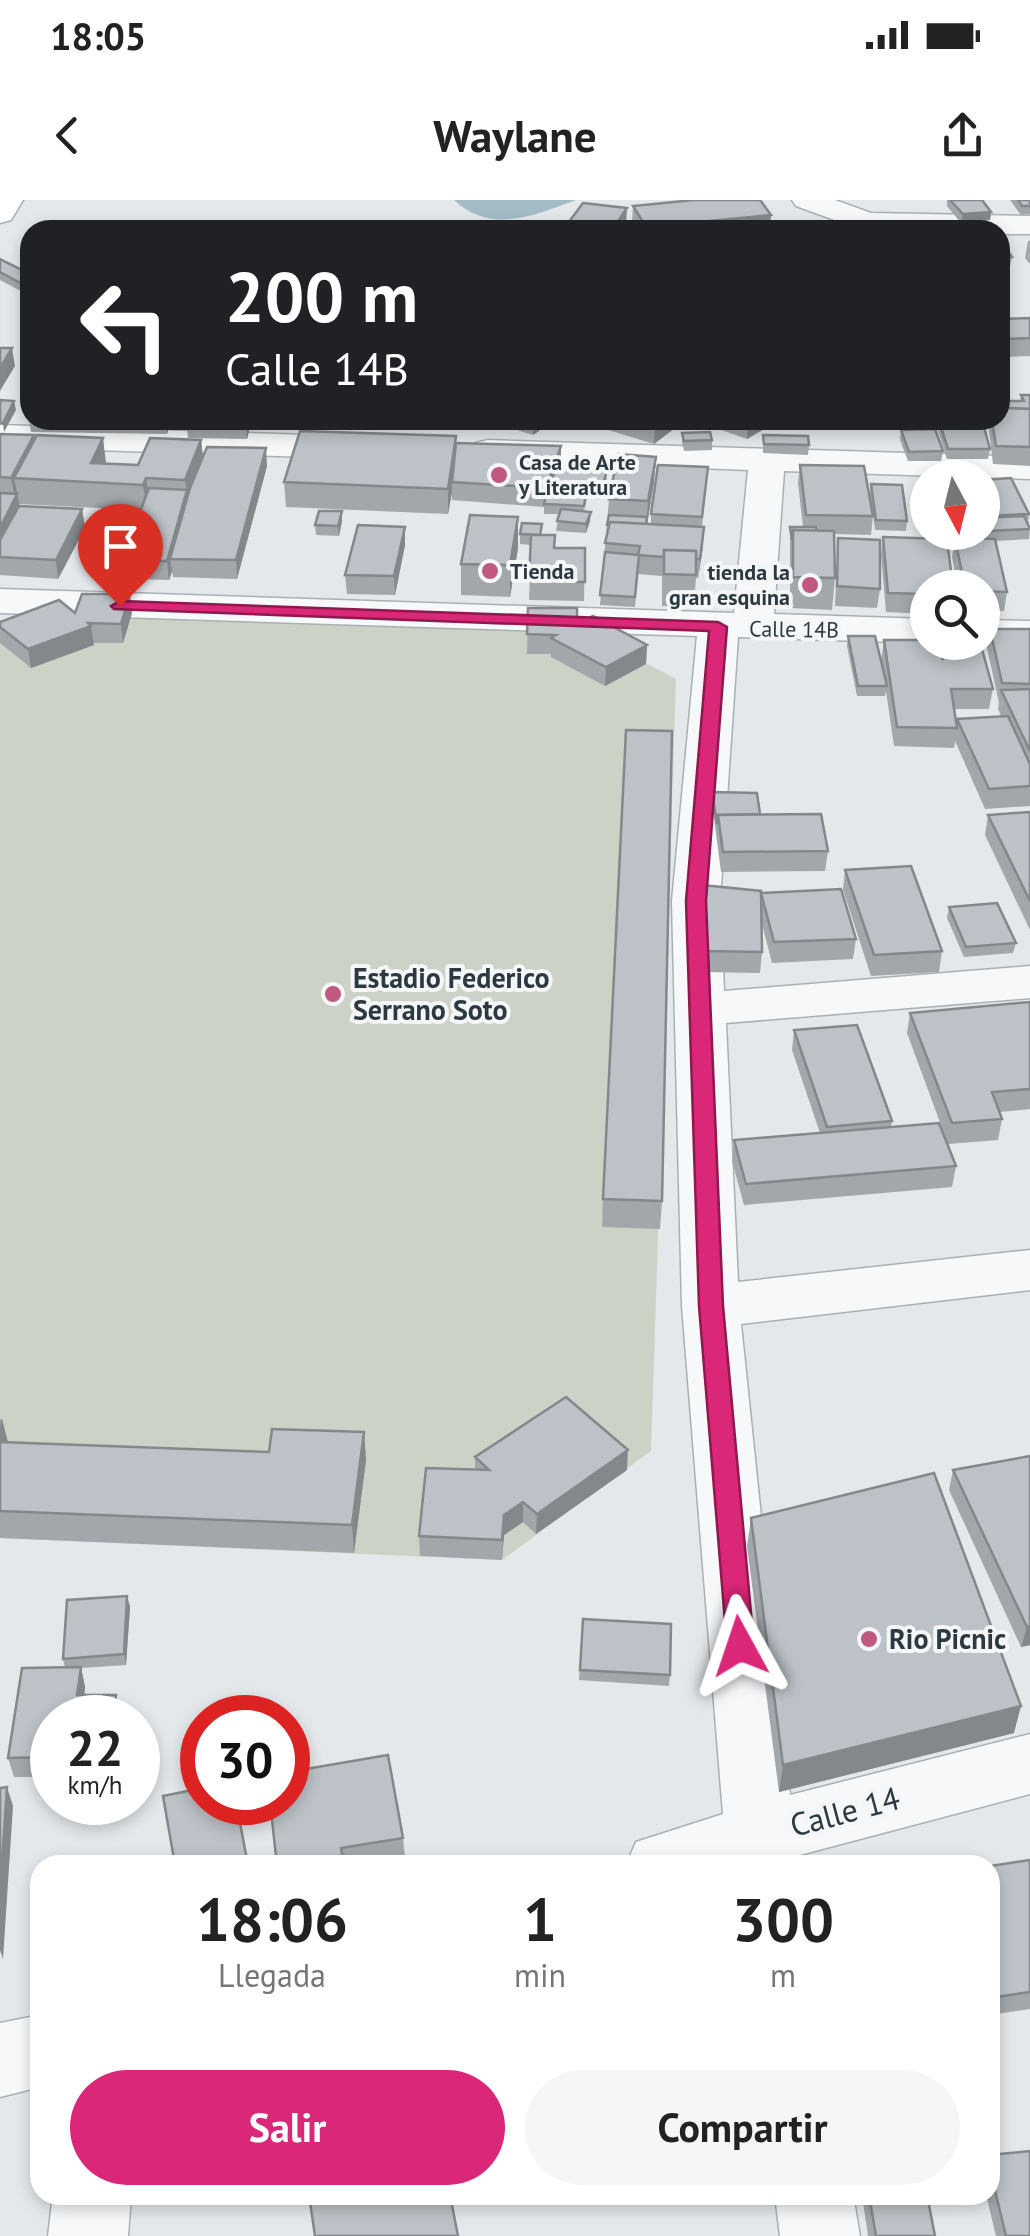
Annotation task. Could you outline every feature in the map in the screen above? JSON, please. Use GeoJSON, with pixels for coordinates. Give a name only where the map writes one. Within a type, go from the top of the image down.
{"type":"FeatureCollection","features":[{"type":"Feature","properties":{"kind":"main road"},"geometry":{"type":"LineString","coordinates":[[0,214],[8,200]]}},
{"type":"Feature","properties":{"kind":"street"},"geometry":{"type":"LineString","coordinates":[[807,200],[866,217],[928,220]]}},
{"type":"Feature","properties":{"kind":"street"},"geometry":{"type":"LineString","coordinates":[[0,436],[413,449]]}},
{"type":"Feature","properties":{"kind":"street"},"geometry":{"type":"LineString","coordinates":[[452,450],[767,460],[892,450],[1030,468]]}},
{"type":"Feature","properties":{"kind":"street"},"geometry":{"type":"LineString","coordinates":[[759,1850],[711,1306],[696,901],[736,627],[767,460]]}},
{"type":"Feature","properties":{"kind":"street","name":"Calle 14B"},"geometry":{"type":"LineString","coordinates":[[0,601],[910,631]]}},
{"type":"Feature","properties":{"kind":"street"},"geometry":{"type":"LineString","coordinates":[[1000,632],[1030,633]]}},
{"type":"Feature","properties":{"kind":"street"},"geometry":{"type":"LineString","coordinates":[[700,1009],[1030,982]]}},
{"type":"Feature","properties":{"kind":"street"},"geometry":{"type":"LineString","coordinates":[[711,1306],[1030,1270]]}},
{"type":"Feature","properties":{"kind":"street","name":"Calle 14"},"geometry":{"type":"LineString","coordinates":[[726,1855],[759,1850],[1030,1764]]}},
{"type":"Feature","properties":{"kind":"street"},"geometry":{"type":"LineString","coordinates":[[0,2060],[30,2053]]}},
{"type":"Feature","properties":{"kind":"street"},"geometry":{"type":"LineString","coordinates":[[88,2236],[91,2205]]}},
{"type":"Feature","properties":{"kind":"street"},"geometry":{"type":"LineString","coordinates":[[815,2205],[820,2236]]}},
{"type":"Feature","properties":{"kind":"shaded area","name":"Estadio Federico Serrano Soto"},"geometry":{"type":"Polygon","coordinates":[[[77,613],[577,627],[676,679],[651,1451],[502,1560],[0,1538],[0,643],[77,613]]]}},
{"type":"Feature","properties":{"kind":"water"},"geometry":{"type":"Polygon","coordinates":[[[454,200],[576,200],[529,216],[498,219],[468,211],[454,200]]]}},
{"type":"Feature","properties":{"kind":"building"},"geometry":{"type":"Polygon","coordinates":[[[694,200],[760,200],[771,215],[642,220],[633,206],[694,200]]]}},
{"type":"Feature","properties":{"kind":"building"},"geometry":{"type":"Polygon","coordinates":[[[950,200],[982,200],[991,212],[963,214],[950,200]]]}},
{"type":"Feature","properties":{"kind":"building"},"geometry":{"type":"Polygon","coordinates":[[[583,203],[627,208],[619,220],[570,220],[583,203]]]}},
{"type":"Feature","properties":{"kind":"building"},"geometry":{"type":"Polygon","coordinates":[[[0,259],[20,269],[20,283],[0,272],[0,259]]]}},
{"type":"Feature","properties":{"kind":"building"},"geometry":{"type":"Polygon","coordinates":[[[1030,318],[1030,338],[1010,339],[1010,319],[1030,318]]]}},
{"type":"Feature","properties":{"kind":"building"},"geometry":{"type":"Polygon","coordinates":[[[0,348],[12,348],[0,368],[0,348]]]}},
{"type":"Feature","properties":{"kind":"building"},"geometry":{"type":"Polygon","coordinates":[[[1021,395],[1030,395],[1030,409],[1010,408],[1010,401],[1024,401],[1021,395]]]}},
{"type":"Feature","properties":{"kind":"building"},"geometry":{"type":"Polygon","coordinates":[[[0,400],[14,401],[3,423],[0,423],[0,400]]]}},
{"type":"Feature","properties":{"kind":"building"},"geometry":{"type":"Polygon","coordinates":[[[1010,408],[1030,409],[1030,447],[996,446],[994,430],[1010,430],[1010,408]]]}},
{"type":"Feature","properties":{"kind":"building"},"geometry":{"type":"Polygon","coordinates":[[[901,430],[935,430],[943,451],[909,452],[901,430]]]}},
{"type":"Feature","properties":{"kind":"building"},"geometry":{"type":"Polygon","coordinates":[[[942,430],[985,430],[990,449],[948,449],[942,430]]]}},
{"type":"Feature","properties":{"kind":"building"},"geometry":{"type":"Polygon","coordinates":[[[300,431],[456,436],[448,489],[284,482],[300,431]]]}},
{"type":"Feature","properties":{"kind":"building"},"geometry":{"type":"Polygon","coordinates":[[[710,432],[712,440],[684,441],[682,433],[710,432]]]}},
{"type":"Feature","properties":{"kind":"building"},"geometry":{"type":"Polygon","coordinates":[[[0,434],[34,435],[11,478],[0,477],[0,434]]]}},
{"type":"Feature","properties":{"kind":"building"},"geometry":{"type":"Polygon","coordinates":[[[37,435],[103,438],[91,463],[138,465],[150,438],[201,440],[185,480],[146,478],[143,485],[14,478],[37,435]]]}},
{"type":"Feature","properties":{"kind":"building"},"geometry":{"type":"Polygon","coordinates":[[[763,435],[808,436],[809,445],[764,444],[763,435]]]}},
{"type":"Feature","properties":{"kind":"building"},"geometry":{"type":"Polygon","coordinates":[[[456,443],[561,446],[546,488],[452,482],[456,443]]]}},
{"type":"Feature","properties":{"kind":"building"},"geometry":{"type":"Polygon","coordinates":[[[207,447],[266,448],[236,560],[170,559],[190,488],[207,447]]]}},
{"type":"Feature","properties":{"kind":"building"},"geometry":{"type":"Polygon","coordinates":[[[618,454],[656,457],[648,501],[609,499],[618,454]]]}},
{"type":"Feature","properties":{"kind":"building"},"geometry":{"type":"Polygon","coordinates":[[[556,465],[607,469],[602,489],[587,488],[584,506],[544,504],[548,488],[565,489],[551,486],[556,465]]]}},
{"type":"Feature","properties":{"kind":"building"},"geometry":{"type":"Polygon","coordinates":[[[658,465],[708,467],[702,517],[651,514],[658,465]]]}},
{"type":"Feature","properties":{"kind":"building"},"geometry":{"type":"Polygon","coordinates":[[[800,465],[864,466],[873,516],[806,515],[800,465]]]}},
{"type":"Feature","properties":{"kind":"building"},"geometry":{"type":"Polygon","coordinates":[[[1011,478],[1029,514],[1000,515],[1000,479],[1011,478]]]}},
{"type":"Feature","properties":{"kind":"building"},"geometry":{"type":"Polygon","coordinates":[[[871,484],[902,485],[907,521],[876,520],[871,484]]]}},
{"type":"Feature","properties":{"kind":"building"},"geometry":{"type":"Polygon","coordinates":[[[149,488],[187,490],[167,561],[122,560],[149,488]]]}},
{"type":"Feature","properties":{"kind":"building"},"geometry":{"type":"Polygon","coordinates":[[[0,493],[17,494],[0,528],[0,493]]]}},
{"type":"Feature","properties":{"kind":"building"},"geometry":{"type":"Polygon","coordinates":[[[19,506],[82,509],[56,560],[0,557],[0,540],[19,506]]]}},
{"type":"Feature","properties":{"kind":"building"},"geometry":{"type":"Polygon","coordinates":[[[561,509],[591,512],[586,524],[557,521],[561,509]]]}},
{"type":"Feature","properties":{"kind":"building"},"geometry":{"type":"Polygon","coordinates":[[[319,511],[342,511],[338,526],[315,525],[319,511]]]}},
{"type":"Feature","properties":{"kind":"building"},"geometry":{"type":"Polygon","coordinates":[[[470,515],[518,517],[510,565],[461,564],[470,515]]]}},
{"type":"Feature","properties":{"kind":"building"},"geometry":{"type":"Polygon","coordinates":[[[609,515],[647,517],[646,524],[610,522],[609,526],[609,515]]]}},
{"type":"Feature","properties":{"kind":"building"},"geometry":{"type":"Polygon","coordinates":[[[1024,516],[1030,529],[1000,530],[1000,517],[1024,516]]]}},
{"type":"Feature","properties":{"kind":"building"},"geometry":{"type":"Polygon","coordinates":[[[610,522],[704,527],[700,559],[696,559],[696,551],[664,550],[664,557],[638,555],[640,546],[605,543],[610,522]]]}},
{"type":"Feature","properties":{"kind":"building"},"geometry":{"type":"Polygon","coordinates":[[[522,523],[542,524],[540,535],[520,534],[522,523]]]}},
{"type":"Feature","properties":{"kind":"building"},"geometry":{"type":"Polygon","coordinates":[[[358,525],[405,527],[394,576],[345,575],[358,525]]]}},
{"type":"Feature","properties":{"kind":"building"},"geometry":{"type":"Polygon","coordinates":[[[790,527],[816,527],[816,531],[793,530],[792,540],[790,527]]]}},
{"type":"Feature","properties":{"kind":"building"},"geometry":{"type":"Polygon","coordinates":[[[793,530],[834,531],[835,578],[793,577],[793,530]]]}},
{"type":"Feature","properties":{"kind":"building"},"geometry":{"type":"Polygon","coordinates":[[[531,535],[555,535],[554,548],[585,548],[585,582],[529,581],[531,535]]]}},
{"type":"Feature","properties":{"kind":"building"},"geometry":{"type":"Polygon","coordinates":[[[883,537],[910,538],[910,550],[948,550],[951,570],[910,570],[910,594],[888,593],[883,537]]]}},
{"type":"Feature","properties":{"kind":"building"},"geometry":{"type":"Polygon","coordinates":[[[838,538],[880,540],[880,589],[837,586],[838,538]]]}},
{"type":"Feature","properties":{"kind":"building"},"geometry":{"type":"Polygon","coordinates":[[[664,550],[696,551],[696,575],[664,574],[664,550]]]}},
{"type":"Feature","properties":{"kind":"building"},"geometry":{"type":"Polygon","coordinates":[[[957,550],[997,550],[1007,592],[1000,592],[1000,570],[961,570],[957,550]]]}},
{"type":"Feature","properties":{"kind":"building"},"geometry":{"type":"Polygon","coordinates":[[[605,552],[639,555],[635,597],[600,595],[605,552]]]}},
{"type":"Feature","properties":{"kind":"building"},"geometry":{"type":"Polygon","coordinates":[[[82,594],[130,594],[121,624],[88,623],[91,626],[28,649],[0,627],[0,622],[59,600],[75,613],[82,594]]]}},
{"type":"Feature","properties":{"kind":"building"},"geometry":{"type":"Polygon","coordinates":[[[528,608],[577,608],[577,624],[593,616],[647,645],[606,667],[551,638],[556,635],[527,634],[528,608]]]}},
{"type":"Feature","properties":{"kind":"building"},"geometry":{"type":"Polygon","coordinates":[[[1000,629],[1030,629],[1030,684],[1002,683],[997,660],[1000,660],[1000,629]]]}},
{"type":"Feature","properties":{"kind":"building"},"geometry":{"type":"Polygon","coordinates":[[[848,636],[875,636],[887,686],[858,686],[848,636]]]}},
{"type":"Feature","properties":{"kind":"building"},"geometry":{"type":"Polygon","coordinates":[[[884,640],[910,640],[910,660],[985,660],[993,689],[951,689],[957,728],[897,727],[884,640]]]}},
{"type":"Feature","properties":{"kind":"building"},"geometry":{"type":"Polygon","coordinates":[[[1030,689],[1030,751],[1001,690],[1030,689]]]}},
{"type":"Feature","properties":{"kind":"building"},"geometry":{"type":"Polygon","coordinates":[[[1008,716],[1030,764],[1030,786],[989,789],[957,719],[1008,716]]]}},
{"type":"Feature","properties":{"kind":"building"},"geometry":{"type":"Polygon","coordinates":[[[626,730],[672,731],[662,1201],[603,1199],[626,730]]]}},
{"type":"Feature","properties":{"kind":"building"},"geometry":{"type":"Polygon","coordinates":[[[712,792],[757,793],[760,814],[718,815],[717,824],[712,792]]]}},
{"type":"Feature","properties":{"kind":"building"},"geometry":{"type":"Polygon","coordinates":[[[1030,812],[1030,901],[988,815],[1030,812]]]}},
{"type":"Feature","properties":{"kind":"building"},"geometry":{"type":"Polygon","coordinates":[[[821,814],[828,851],[723,852],[718,815],[821,814]]]}},
{"type":"Feature","properties":{"kind":"building"},"geometry":{"type":"Polygon","coordinates":[[[911,866],[942,951],[874,955],[845,870],[911,866]]]}},
{"type":"Feature","properties":{"kind":"building"},"geometry":{"type":"Polygon","coordinates":[[[702,885],[761,891],[762,952],[704,951],[702,885]]]}},
{"type":"Feature","properties":{"kind":"building"},"geometry":{"type":"Polygon","coordinates":[[[841,889],[856,939],[774,942],[761,893],[841,889]]]}},
{"type":"Feature","properties":{"kind":"building"},"geometry":{"type":"Polygon","coordinates":[[[997,903],[1016,943],[966,947],[949,907],[997,903]]]}},
{"type":"Feature","properties":{"kind":"building"},"geometry":{"type":"Polygon","coordinates":[[[1030,1002],[1030,1089],[992,1092],[1002,1119],[952,1123],[910,1013],[1030,1002]]]}},
{"type":"Feature","properties":{"kind":"building"},"geometry":{"type":"Polygon","coordinates":[[[857,1025],[892,1121],[827,1127],[794,1030],[857,1025]]]}},
{"type":"Feature","properties":{"kind":"building"},"geometry":{"type":"Polygon","coordinates":[[[939,1123],[956,1166],[746,1184],[734,1140],[939,1123]]]}},
{"type":"Feature","properties":{"kind":"building"},"geometry":{"type":"Polygon","coordinates":[[[566,1397],[628,1450],[537,1514],[523,1502],[504,1515],[502,1540],[419,1536],[426,1468],[489,1470],[475,1457],[566,1397]]]}},
{"type":"Feature","properties":{"kind":"building"},"geometry":{"type":"Polygon","coordinates":[[[272,1429],[364,1432],[352,1525],[0,1511],[0,1442],[269,1452],[272,1429]]]}},
{"type":"Feature","properties":{"kind":"building"},"geometry":{"type":"Polygon","coordinates":[[[1030,1456],[1030,1626],[1027,1627],[953,1470],[1030,1456]]]}},
{"type":"Feature","properties":{"kind":"building","name":"Rio Picnic"},"geometry":{"type":"Polygon","coordinates":[[[934,1473],[1021,1706],[783,1765],[751,1518],[934,1473]]]}},
{"type":"Feature","properties":{"kind":"building"},"geometry":{"type":"Polygon","coordinates":[[[127,1596],[124,1654],[63,1659],[67,1600],[127,1596]]]}},
{"type":"Feature","properties":{"kind":"building"},"geometry":{"type":"Polygon","coordinates":[[[583,1619],[671,1624],[670,1675],[580,1670],[583,1619]]]}},
{"type":"Feature","properties":{"kind":"building"},"geometry":{"type":"Polygon","coordinates":[[[81,1667],[77,1695],[30,1695],[30,1758],[8,1758],[22,1668],[81,1667]]]}},
{"type":"Feature","properties":{"kind":"building"},"geometry":{"type":"Polygon","coordinates":[[[388,1755],[403,1838],[341,1848],[342,1855],[276,1855],[273,1825],[310,1825],[310,1768],[388,1755]]]}},
{"type":"Feature","properties":{"kind":"building"},"geometry":{"type":"Polygon","coordinates":[[[7,1787],[0,1894],[0,1788],[7,1787]]]}},
{"type":"Feature","properties":{"kind":"building"},"geometry":{"type":"Polygon","coordinates":[[[180,1793],[180,1825],[240,1825],[246,1855],[173,1855],[163,1796],[180,1793]]]}},
{"type":"Feature","properties":{"kind":"building"},"geometry":{"type":"Polygon","coordinates":[[[1030,1860],[1030,1992],[1000,1996],[1000,1864],[1030,1860]]]}},
{"type":"Feature","properties":{"kind":"building"},"geometry":{"type":"Polygon","coordinates":[[[1030,2151],[1030,2236],[1006,2236],[998,2205],[1000,2154],[1030,2151]]]}},
{"type":"Feature","properties":{"kind":"building"},"geometry":{"type":"Polygon","coordinates":[[[310,2205],[452,2205],[458,2236],[315,2236],[310,2205]]]}},
{"type":"Feature","properties":{"kind":"building"},"geometry":{"type":"Polygon","coordinates":[[[871,2205],[929,2205],[935,2236],[876,2236],[871,2205]]]}},
{"type":"Feature","properties":{"kind":"place","name":"Casa de Arte y Literatura"},"geometry":{"type":"Point","coordinates":[499,475]}},
{"type":"Feature","properties":{"kind":"place","name":"Tienda"},"geometry":{"type":"Point","coordinates":[490,571]}},
{"type":"Feature","properties":{"kind":"place","name":"tienda la gran esquina"},"geometry":{"type":"Point","coordinates":[810,585]}},
{"type":"Feature","properties":{"kind":"place","name":"Estadio Federico Serrano Soto"},"geometry":{"type":"Point","coordinates":[333,994]}},
{"type":"Feature","properties":{"kind":"place","name":"Rio Picnic"},"geometry":{"type":"Point","coordinates":[869,1639]}},
{"type":"Feature","properties":{"kind":"route"},"geometry":{"type":"LineString","coordinates":[[120,606],[718,627],[696,901],[711,1306],[740,1646]]}}]}
